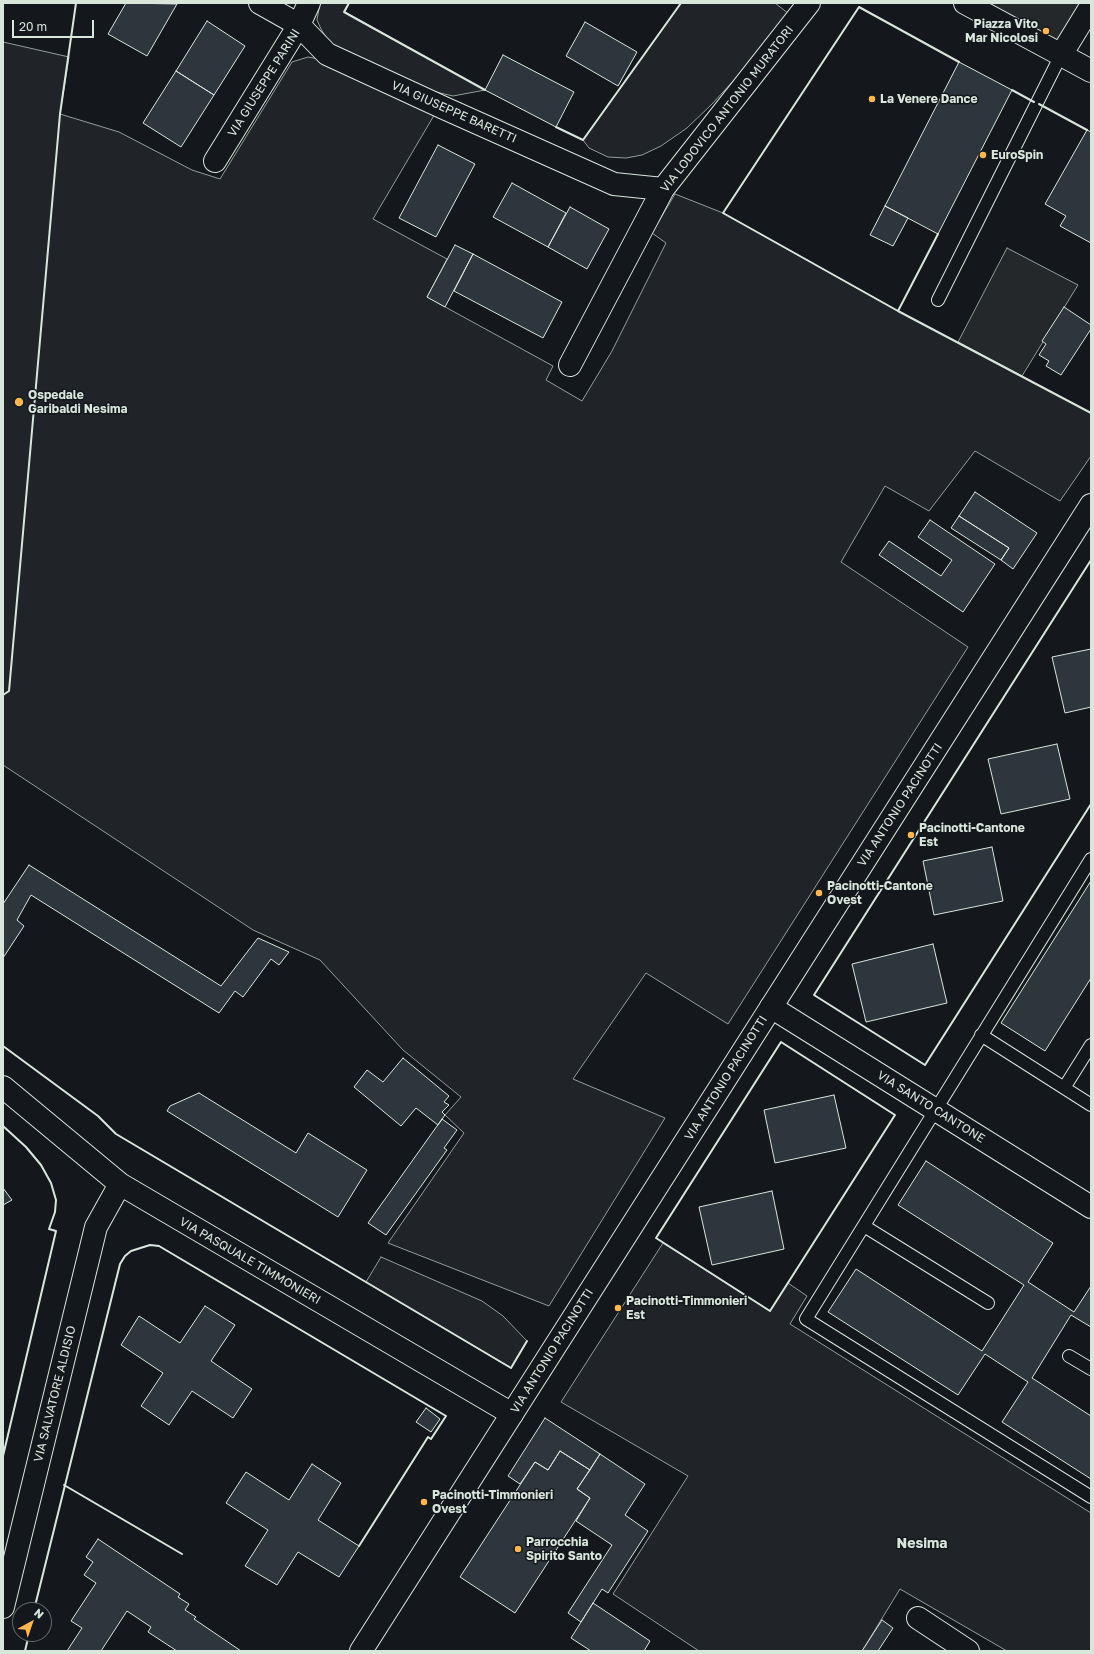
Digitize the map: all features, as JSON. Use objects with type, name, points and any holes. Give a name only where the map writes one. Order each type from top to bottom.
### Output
[{"type":"street","name":"VIA GIUSEPPE BARETTI","points":[[260,3],[299,25],[327,54],[614,184],[663,189]]},
{"type":"street","name":"VIA GIUSEPPE PARINI","points":[[215,161],[299,25],[309,3]]},
{"type":"street","name":"VIA LODOVICO ANTONIO MURATORI","points":[[570,365],[663,189],[809,3]]},
{"type":"street","points":[[965,3],[1091,72]]},
{"type":"street","points":[[1061,55],[1091,6]]},
{"type":"street","name":"VIA ANTONIO PACINOTTI","points":[[361,1651],[1091,505]]},
{"type":"street","name":"VIA SANTO CANTONE","points":[[771,1007],[1091,1207]]},
{"type":"street","name":"VIA PASQUALE TIMMONIERI","points":[[3,1087],[120,1184],[512,1414]]},
{"type":"street","name":"VIA SALVATORE ALDISIO","points":[[3,1607],[96,1227],[120,1184]]},
{"type":"street","points":[[918,1618],[968,1651]]},
{"type":"lane","points":[[938,300],[1061,55]]},
{"type":"lane","points":[[1091,859],[806,1319],[1091,1497]]},
{"type":"lane","points":[[981,1035],[1091,1105]]},
{"type":"lane","points":[[1064,1088],[1091,1045]]},
{"type":"lane","points":[[864,1226],[988,1303]]},
{"type":"lane","points":[[1069,1356],[1091,1370]]},
{"type":"shaded area","points":[[320,3],[349,3],[345,12],[485,90],[453,96],[436,92],[341,50],[329,42],[321,29],[317,20]]},
{"type":"shaded area","points":[[681,3],[775,3],[789,14],[745,68],[712,104],[687,128],[661,146],[642,155],[626,158],[608,157],[589,148],[583,140]]},
{"type":"shaded area","name":"Piazza Vito Mar Nicolosi","points":[[965,3],[1091,3],[1061,55]]},
{"type":"shaded area","points":[[3,42],[69,57],[60,114],[119,132],[192,170],[220,179],[292,62],[308,57],[324,60],[436,112],[373,219],[447,259],[427,297],[553,366],[546,380],[582,401],[612,351],[666,243],[652,233],[675,194],[723,213],[898,311],[1091,413],[1091,456],[1060,501],[975,451],[929,511],[885,486],[841,562],[968,647],[728,1024],[646,973],[573,1079],[665,1118],[549,1306],[388,1243],[464,1133],[445,1115],[461,1097],[403,1050],[320,960],[253,930],[3,765]]},
{"type":"shaded area","points":[[1007,248],[1078,285],[1022,376],[958,342]]},
{"type":"shaded area","points":[[663,1243],[770,1311],[788,1283],[807,1296],[790,1324],[1091,1513],[1091,1651],[1007,1651],[900,1589],[862,1651],[699,1651],[613,1594],[688,1476],[561,1402]]},
{"type":"shaded area","points":[[381,1257],[482,1301],[503,1316],[527,1341],[511,1368],[366,1282]]},
{"type":"building","points":[[126,3],[177,4],[147,56],[108,34]]},
{"type":"building","points":[[207,21],[245,46],[214,95],[176,71]]},
{"type":"building","points":[[585,22],[637,52],[618,86],[566,56]]},
{"type":"building","points":[[503,55],[574,92],[556,127],[485,90]]},
{"type":"building","points":[[959,62],[1012,90],[938,234],[885,206]]},
{"type":"building","points":[[176,71],[214,95],[181,147],[143,123]]},
{"type":"building","points":[[1087,130],[1091,132],[1091,243],[1060,226],[1066,216],[1045,204]]},
{"type":"building","points":[[438,145],[475,164],[436,237],[399,218]]},
{"type":"building","points":[[512,183],[566,213],[548,247],[493,217]]},
{"type":"building","points":[[885,206],[908,218],[893,246],[870,235]]},
{"type":"building","points":[[570,207],[609,229],[587,269],[548,247]]},
{"type":"building","points":[[455,245],[473,254],[445,307],[427,297]]},
{"type":"building","points":[[473,254],[562,302],[543,338],[454,291]]},
{"type":"building","points":[[1064,307],[1091,325],[1091,329],[1061,375],[1046,366],[1049,361],[1039,355],[1046,344],[1042,341]]},
{"type":"building","points":[[975,492],[1037,533],[1013,569],[1001,560],[1009,548],[959,516]]},
{"type":"building","points":[[959,516],[1009,548],[1001,560],[951,528]]},
{"type":"building","points":[[930,520],[995,564],[963,612],[879,555],[889,541],[941,576],[952,560],[918,537]]},
{"type":"building","points":[[1091,649],[1091,707],[1065,713],[1052,657]]},
{"type":"building","points":[[1057,744],[1070,799],[1001,814],[988,759]]},
{"type":"building","points":[[992,847],[1003,901],[934,915],[923,861]]},
{"type":"building","points":[[29,865],[221,986],[258,938],[289,952],[279,965],[271,959],[243,997],[235,991],[219,1013],[31,895],[17,920],[24,926],[3,958],[3,904]]},
{"type":"building","points":[[1091,881],[1091,978],[1045,1051],[1001,1023]]},
{"type":"building","points":[[933,944],[947,1003],[866,1022],[852,964]]},
{"type":"building","points":[[403,1058],[449,1096],[444,1102],[449,1105],[442,1112],[445,1115],[438,1125],[416,1108],[401,1126],[354,1087],[367,1070],[383,1082]]},
{"type":"building","points":[[199,1093],[296,1153],[308,1133],[367,1170],[338,1217],[167,1111],[170,1106]]},
{"type":"building","points":[[834,1095],[846,1148],[775,1163],[764,1110]]},
{"type":"building","points":[[442,1119],[457,1130],[444,1148],[447,1150],[386,1235],[368,1223]]},
{"type":"building","points":[[926,1161],[1053,1243],[1028,1282],[1074,1312],[1091,1286],[1091,1327],[1071,1315],[1032,1378],[1091,1416],[1091,1479],[1002,1422],[1028,1382],[985,1354],[958,1395],[828,1312],[856,1269],[982,1351],[1024,1285],[898,1205]]},
{"type":"building","points":[[3,1188],[12,1200],[3,1205]]},
{"type":"building","points":[[772,1191],[784,1249],[712,1265],[699,1207]]},
{"type":"building","points":[[205,1306],[235,1325],[211,1361],[252,1389],[233,1418],[192,1391],[169,1425],[141,1406],[163,1373],[121,1345],[139,1316],[180,1343]]},
{"type":"building","points":[[426,1408],[440,1419],[431,1432],[416,1422]]},
{"type":"building","points":[[545,1418],[600,1454],[590,1470],[560,1451],[548,1470],[535,1462],[520,1484],[508,1476]]},
{"type":"building","name":"Parrocchia Spirito Santo","points":[[560,1451],[590,1470],[577,1489],[590,1498],[515,1613],[460,1577],[535,1462],[548,1470]]},
{"type":"building","points":[[600,1454],[645,1484],[625,1515],[648,1531],[608,1593],[602,1589],[581,1622],[568,1613],[612,1545],[576,1521],[590,1498],[577,1489]]},
{"type":"building","points":[[312,1464],[341,1483],[318,1520],[359,1546],[339,1577],[298,1552],[277,1585],[245,1566],[268,1530],[226,1503],[246,1472],[289,1500]]},
{"type":"building","points":[[98,1539],[180,1594],[178,1597],[189,1604],[185,1610],[196,1617],[194,1619],[241,1651],[177,1651],[148,1632],[151,1627],[127,1611],[101,1651],[67,1651],[82,1628],[71,1621],[96,1583],[84,1575],[93,1562],[86,1557]]},
{"type":"building","points":[[593,1603],[650,1641],[644,1651],[591,1651],[571,1638]]},
{"type":"building","points":[[882,1620],[893,1628],[878,1651],[862,1651]]},
{"type":"wall","points":[[3,695],[9,691],[60,114],[76,3]]},
{"type":"wall","points":[[349,3],[344,12],[485,90]]},
{"type":"wall","points":[[556,127],[583,140],[681,3]]},
{"type":"wall","points":[[959,62],[859,7],[723,213],[898,311],[1091,413]]},
{"type":"wall","points":[[1012,90],[1034,102]]},
{"type":"wall","points":[[1039,104],[1087,130]]},
{"type":"wall","points":[[898,311],[938,234]]},
{"type":"wall","points":[[1091,560],[814,995],[925,1065],[1091,804]]},
{"type":"wall","points":[[781,1042],[895,1115],[770,1311],[656,1238],[781,1042]]},
{"type":"wall","points":[[3,1046],[98,1116],[116,1134],[511,1368],[527,1341]]},
{"type":"wall","points":[[3,1126],[26,1147],[41,1165],[51,1183],[56,1200],[55,1212],[49,1229],[56,1231],[3,1456]]},
{"type":"wall","points":[[36,1602],[120,1264],[125,1256],[131,1251],[150,1245],[159,1246],[446,1416],[431,1439],[428,1437],[359,1546]]},
{"type":"wall","points":[[64,1485],[182,1554]]},
{"type":"wall","points":[[25,1651],[27,1642]]},
{"type":"place","name":"Piazza Vito Mar Nicolosi","points":[[1046,31]]},
{"type":"place","name":"La Venere Dance","points":[[872,99]]},
{"type":"place","name":"EuroSpin","points":[[983,155]]},
{"type":"place","name":"Ospedale Garibaldi Nesima","points":[[19,402]]},
{"type":"place","name":"Pacinotti-Cantone Est","points":[[911,835]]},
{"type":"place","name":"Pacinotti-Cantone Ovest","points":[[819,893]]},
{"type":"place","name":"Pacinotti-Timmonieri Est","points":[[618,1308]]},
{"type":"place","name":"Pacinotti-Timmonieri Ovest","points":[[424,1502]]},
{"type":"place","name":"Parrocchia Spirito Santo","points":[[518,1549]]},
{"type":"district","name":"Nesima","points":[[922,1544]]}]
